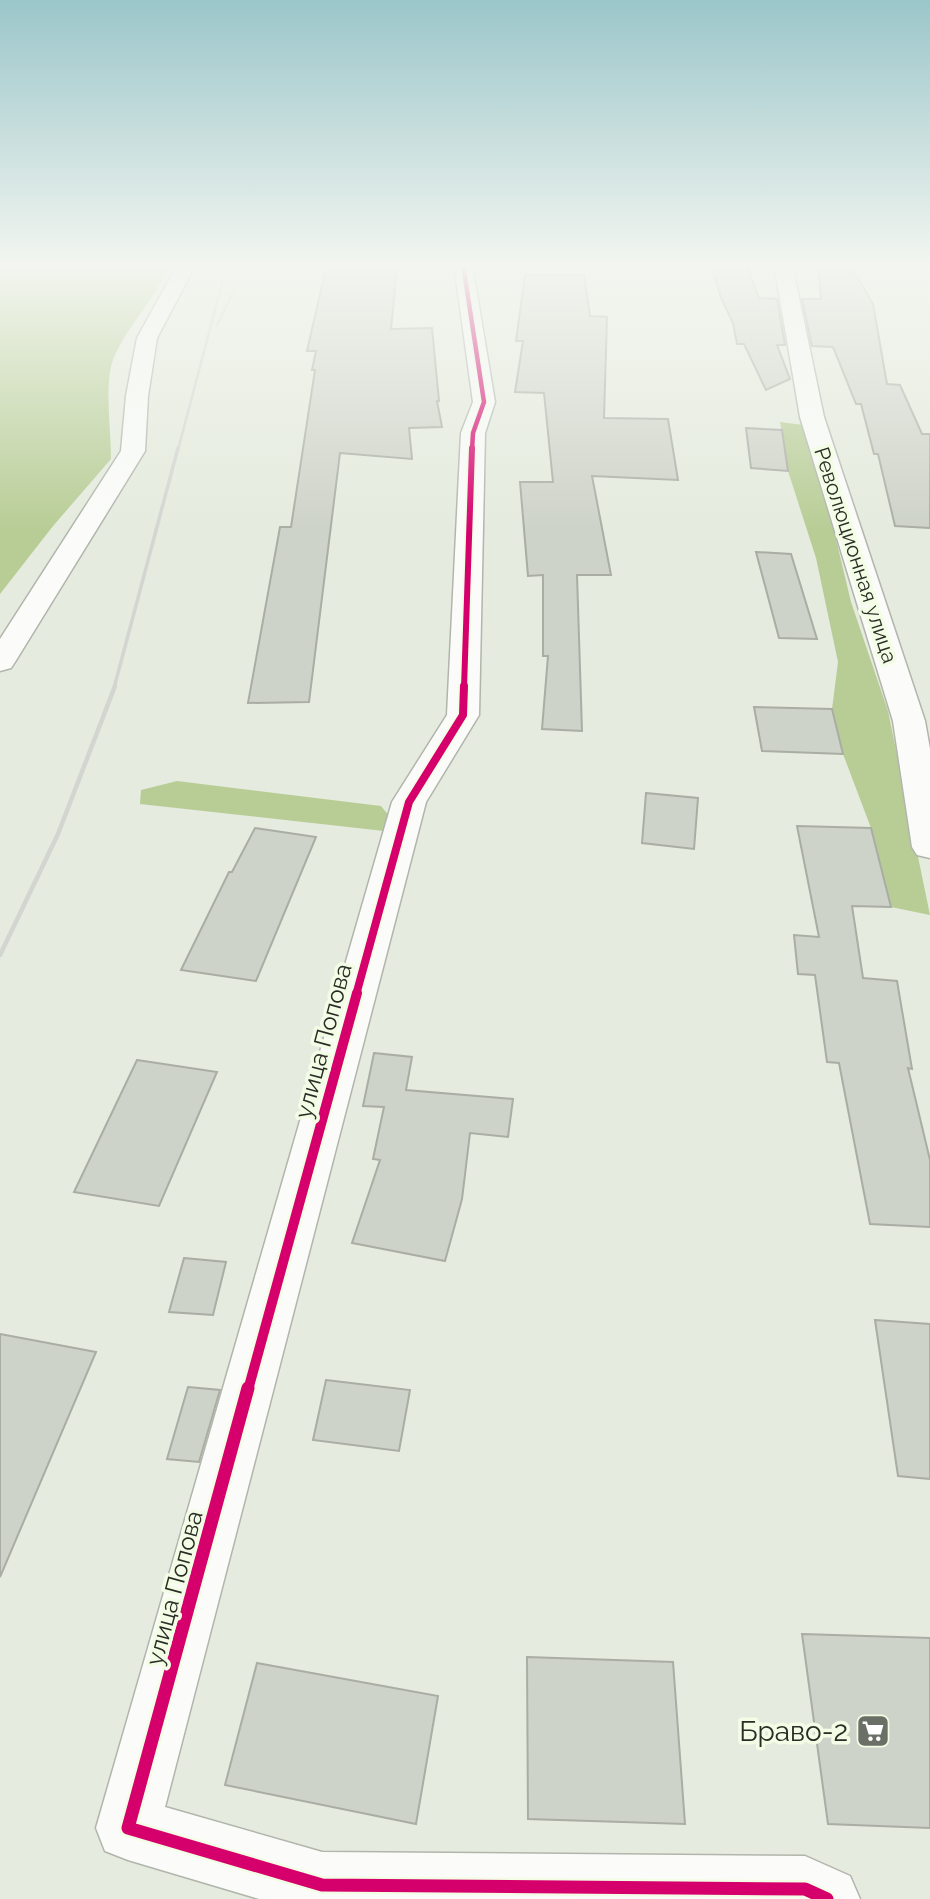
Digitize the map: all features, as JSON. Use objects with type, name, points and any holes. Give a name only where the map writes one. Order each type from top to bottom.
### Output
[{"type":"street","points":[[0,662],[133,451],[136,396],[144,353]]},
{"type":"street","name":"улица Попова","points":[[476,353],[484,402],[473,433],[463,715],[409,802],[128,1828],[322,1885],[805,1889],[827,1899]]},
{"type":"street","name":"Революционная улица","points":[[800,353],[813,417],[909,721],[930,847]]},
{"type":"green space","points":[[0,353],[116,353],[110,372],[108,393],[111,459],[53,526],[0,594]]},
{"type":"green space","points":[[780,422],[803,425],[829,510],[851,602],[888,711],[930,915],[891,907],[871,828],[843,754],[832,709],[838,662],[816,558],[788,471]]},
{"type":"green space","points":[[177,781],[381,806],[390,817],[384,831],[140,804],[141,790]]},
{"type":"building","points":[[316,353],[434,353],[437,401],[442,427],[409,428],[412,459],[340,453],[309,702],[248,703],[280,527],[291,527],[315,370],[312,370]]},
{"type":"building","points":[[521,353],[606,353],[604,418],[668,419],[678,480],[592,476],[611,575],[577,575],[582,731],[542,729],[548,656],[543,656],[543,575],[528,576],[520,482],[553,482],[544,393],[515,392]]},
{"type":"building","points":[[748,353],[780,353],[790,379],[766,390]]},
{"type":"building","points":[[835,353],[882,353],[887,384],[900,385],[922,434],[930,434],[930,528],[895,526],[878,454],[874,454],[861,404],[856,404]]},
{"type":"building","points":[[746,428],[782,430],[788,471],[751,468]]},
{"type":"building","points":[[756,552],[791,554],[817,639],[779,638]]},
{"type":"building","points":[[754,707],[832,709],[843,754],[762,751]]},
{"type":"building","points":[[646,793],[698,798],[694,849],[642,843]]},
{"type":"building","points":[[797,826],[871,828],[891,907],[852,906],[863,978],[897,981],[912,1069],[908,1068],[930,1160],[930,1227],[870,1224],[839,1063],[827,1062],[815,975],[798,974],[794,935],[819,937]]},
{"type":"building","points":[[255,828],[316,837],[256,981],[181,970],[229,872],[232,872]]},
{"type":"building","points":[[374,1053],[412,1057],[406,1090],[513,1099],[508,1137],[470,1133],[462,1199],[445,1261],[352,1243],[380,1160],[373,1159],[384,1107],[363,1106]]},
{"type":"building","points":[[137,1060],[217,1072],[159,1206],[74,1192]]},
{"type":"building","points":[[184,1258],[226,1262],[213,1315],[169,1312]]},
{"type":"building","points":[[875,1320],[930,1324],[930,1479],[898,1476]]},
{"type":"building","points":[[0,1334],[96,1352],[0,1577]]},
{"type":"building","points":[[326,1380],[410,1390],[399,1451],[313,1440]]},
{"type":"building","points":[[188,1387],[220,1390],[199,1462],[167,1459]]},
{"type":"building","name":"Браво-2","points":[[802,1634],[930,1638],[930,1828],[828,1824]]},
{"type":"building","points":[[527,1657],[673,1662],[685,1824],[528,1819]]},
{"type":"building","points":[[257,1663],[438,1696],[416,1824],[225,1785]]},
{"type":"railway","points":[[178,450],[204,353]]},
{"type":"railway","points":[[114,688],[178,448]]},
{"type":"railway","points":[[0,955],[58,834],[115,686]]},
{"type":"cycle path","points":[[476,353],[484,402],[473,433],[463,715],[409,802],[128,1828],[322,1885],[805,1889],[827,1899]]},
{"type":"place","name":"Браво-2","points":[[873,1731]]}]
